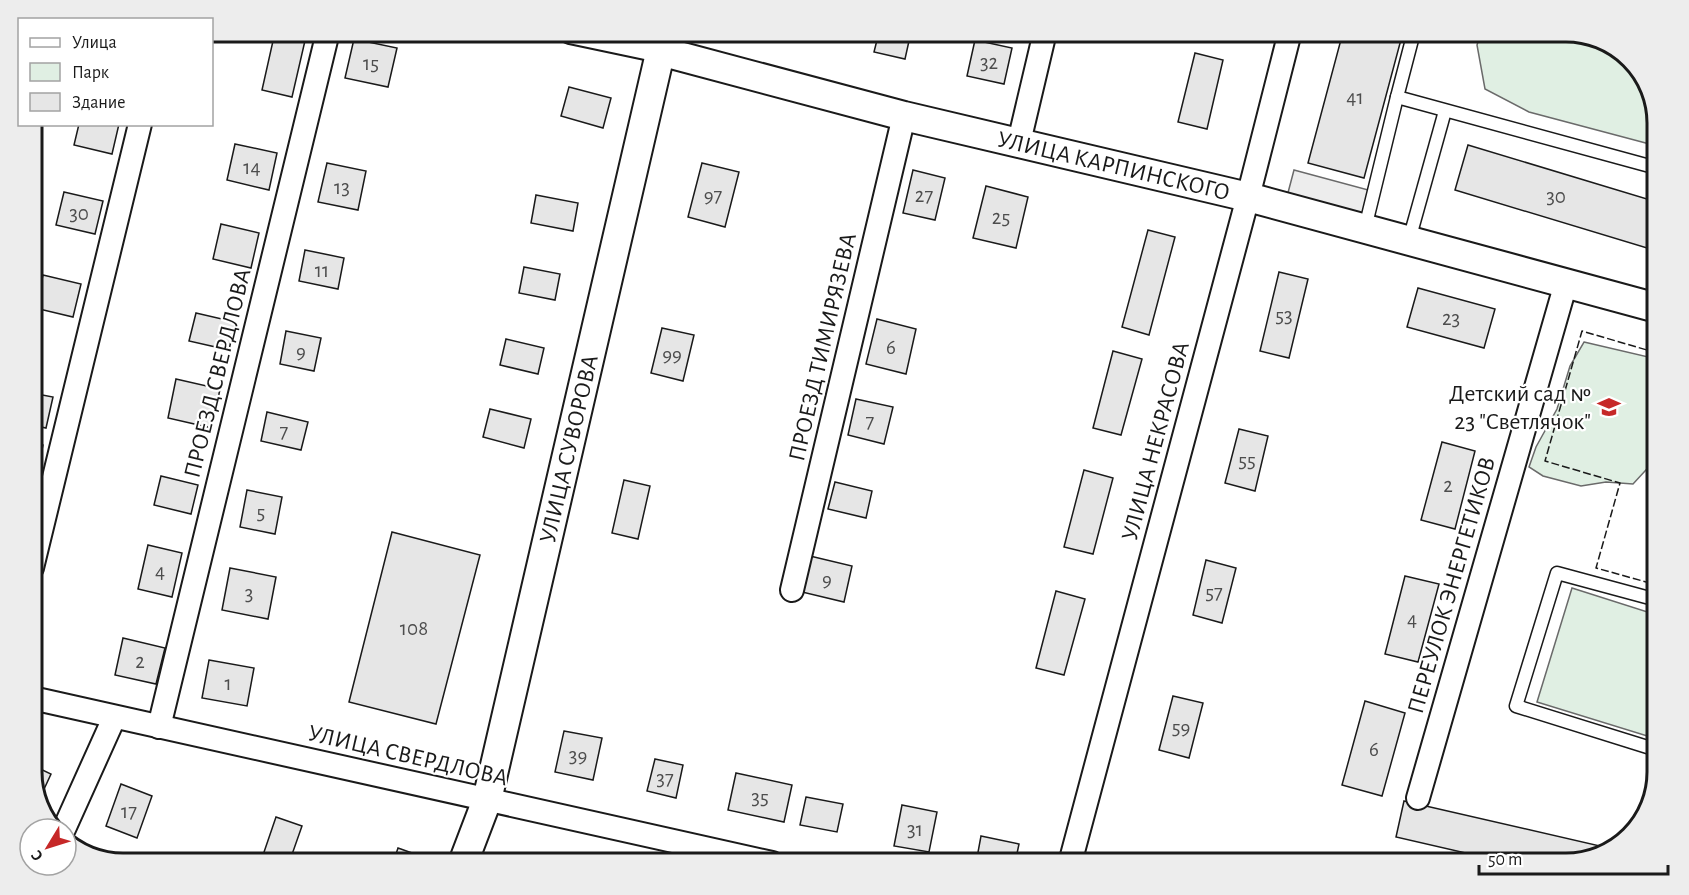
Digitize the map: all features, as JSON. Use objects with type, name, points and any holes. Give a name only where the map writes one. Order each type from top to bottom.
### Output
[{"type":"street","name":"ПРОЕЗД СВЕРДЛОВА","points":[[159,727],[326,42]]},
{"type":"street","name":"УЛИЦА СУВОРОВА","points":[[467,853],[487,800],[663,42]]},
{"type":"street","name":"УЛИЦА КАРПИНСКОГО","points":[[666,42],[904,116],[1248,197],[1647,305]]},
{"type":"street","points":[[1019,142],[1043,42]]},
{"type":"street","name":"УЛИЦА НЕКРАСОВА","points":[[1073,853],[1287,42]]},
{"type":"street","name":"ПРОЕЗД ТИМИРЯЗЕВА","points":[[792,590],[904,116]]},
{"type":"street","points":[[42,527],[140,126]]},
{"type":"street","name":"ПЕРЕУЛОК ЭНЕРГЕТИКОВ","points":[[1418,798],[1566,283]]},
{"type":"street","name":"УЛИЦА СВЕРДЛОВА","points":[[42,700],[723,853]]},
{"type":"street","points":[[69,817],[114,718]]},
{"type":"lane","points":[[1365,228],[1411,42]]},
{"type":"lane","points":[[1396,97],[1647,165]]},
{"type":"lane","points":[[1409,240],[1445,111]]},
{"type":"lane","points":[[1647,597],[1557,573],[1516,706],[1647,747]]},
{"type":"green space","points":[[1478,42],[1566,42],[1602,50],[1627,70],[1639,87],[1647,118],[1647,143],[1529,112],[1485,89]]},
{"type":"green space","name":"Детский сад № 23 \"Светлячок\"","points":[[1584,342],[1647,357],[1647,469],[1633,484],[1606,482],[1581,486],[1543,476],[1529,467],[1536,447],[1557,409],[1570,366]]},
{"type":"green space","points":[[1572,588],[1647,612],[1647,736],[1537,702]]},
{"type":"shaded area","points":[[1294,170],[1372,191],[1363,224],[1285,204]]},
{"type":"building","points":[[273,42],[305,42],[292,97],[262,90]]},
{"type":"building","points":[[353,42],[368,42],[397,48],[388,87],[345,78]]},
{"type":"building","points":[[876,42],[909,42],[905,59],[874,52]]},
{"type":"building","points":[[975,42],[1012,48],[1004,84],[967,76]]},
{"type":"building","points":[[1340,42],[1400,42],[1364,178],[1308,163]]},
{"type":"building","points":[[1195,53],[1223,60],[1207,129],[1178,122]]},
{"type":"building","points":[[569,87],[611,98],[603,128],[561,116]]},
{"type":"building","points":[[79,126],[119,126],[112,154],[74,145]]},
{"type":"building","points":[[235,144],[277,153],[269,190],[227,180]]},
{"type":"building","points":[[1468,145],[1647,199],[1647,248],[1455,190]]},
{"type":"building","points":[[327,163],[366,171],[358,210],[318,202]]},
{"type":"building","points":[[702,163],[739,172],[725,227],[688,217]]},
{"type":"building","points":[[913,170],[945,178],[935,220],[903,213]]},
{"type":"building","points":[[986,186],[1028,197],[1016,248],[973,238]]},
{"type":"building","points":[[64,192],[103,201],[95,234],[56,225]]},
{"type":"building","points":[[536,195],[578,203],[573,231],[531,223]]},
{"type":"building","points":[[221,224],[259,233],[251,268],[213,259]]},
{"type":"building","points":[[1148,230],[1175,237],[1149,335],[1122,327]]},
{"type":"building","points":[[305,250],[344,258],[338,289],[299,281]]},
{"type":"building","points":[[524,267],[560,274],[555,300],[519,293]]},
{"type":"building","points":[[1279,272],[1308,279],[1289,358],[1260,351]]},
{"type":"building","points":[[43,275],[81,284],[73,317],[42,310]]},
{"type":"building","points":[[1418,288],[1495,309],[1484,348],[1407,327]]},
{"type":"building","points":[[196,313],[235,322],[229,350],[189,341]]},
{"type":"building","points":[[877,319],[916,329],[906,374],[866,364]]},
{"type":"building","points":[[662,328],[694,335],[683,381],[651,373]]},
{"type":"building","points":[[286,331],[321,338],[314,371],[280,364]]},
{"type":"building","points":[[506,339],[544,348],[538,374],[500,365]]},
{"type":"building","points":[[1113,351],[1142,359],[1121,435],[1093,428]]},
{"type":"building","points":[[176,379],[220,389],[212,428],[168,418]]},
{"type":"building","points":[[42,395],[53,397],[46,428],[42,427]]},
{"type":"building","points":[[856,399],[893,407],[884,444],[848,435]]},
{"type":"building","points":[[490,409],[531,419],[524,448],[483,437]]},
{"type":"building","points":[[267,412],[308,422],[301,450],[261,441]]},
{"type":"building","points":[[1239,429],[1268,436],[1255,491],[1225,483]]},
{"type":"building","points":[[1442,442],[1475,451],[1455,529],[1421,520]]},
{"type":"building","points":[[1084,470],[1113,478],[1093,554],[1064,547]]},
{"type":"building","points":[[161,476],[198,485],[191,514],[154,505]]},
{"type":"building","points":[[624,480],[650,486],[638,539],[612,533]]},
{"type":"building","points":[[835,482],[872,491],[866,518],[828,509]]},
{"type":"building","points":[[247,490],[282,497],[275,534],[240,527]]},
{"type":"building","points":[[392,532],[480,555],[436,724],[349,702]]},
{"type":"building","points":[[148,545],[182,553],[172,597],[138,589]]},
{"type":"building","points":[[810,556],[852,566],[844,602],[802,592]]},
{"type":"building","points":[[1206,560],[1236,568],[1222,623],[1193,615]]},
{"type":"building","points":[[230,568],[276,577],[268,619],[222,610]]},
{"type":"building","points":[[1405,576],[1439,584],[1418,662],[1385,654]]},
{"type":"building","points":[[1056,591],[1085,599],[1064,675],[1036,668]]},
{"type":"building","points":[[123,638],[165,648],[156,684],[115,675]]},
{"type":"building","points":[[209,660],[254,668],[247,706],[202,698]]},
{"type":"building","points":[[1173,696],[1203,703],[1189,758],[1159,750]]},
{"type":"building","points":[[1365,701],[1405,713],[1382,796],[1342,785]]},
{"type":"building","points":[[564,731],[602,738],[593,780],[555,772]]},
{"type":"building","points":[[655,759],[683,765],[676,798],[647,791]]},
{"type":"building","points":[[42,770],[51,774],[44,789]]},
{"type":"building","points":[[736,773],[792,785],[784,822],[728,810]]},
{"type":"building","points":[[121,784],[152,796],[137,838],[106,826]]},
{"type":"building","points":[[806,797],[843,804],[837,832],[800,825]]},
{"type":"building","points":[[1404,801],[1599,846],[1566,853],[1466,853],[1396,837]]},
{"type":"building","points":[[902,805],[937,812],[929,852],[894,846]]},
{"type":"building","points":[[276,817],[302,826],[293,853],[264,853]]},
{"type":"building","points":[[981,836],[1019,844],[1017,853],[978,853]]},
{"type":"building","points":[[398,848],[412,853],[396,853]]},
{"type":"fence","points":[[1647,350],[1582,331],[1545,461],[1620,483],[1596,568],[1647,582]]},
{"type":"place","name":"Детский сад № 23 \"Светлячок\"","points":[[1609,407]]}]
